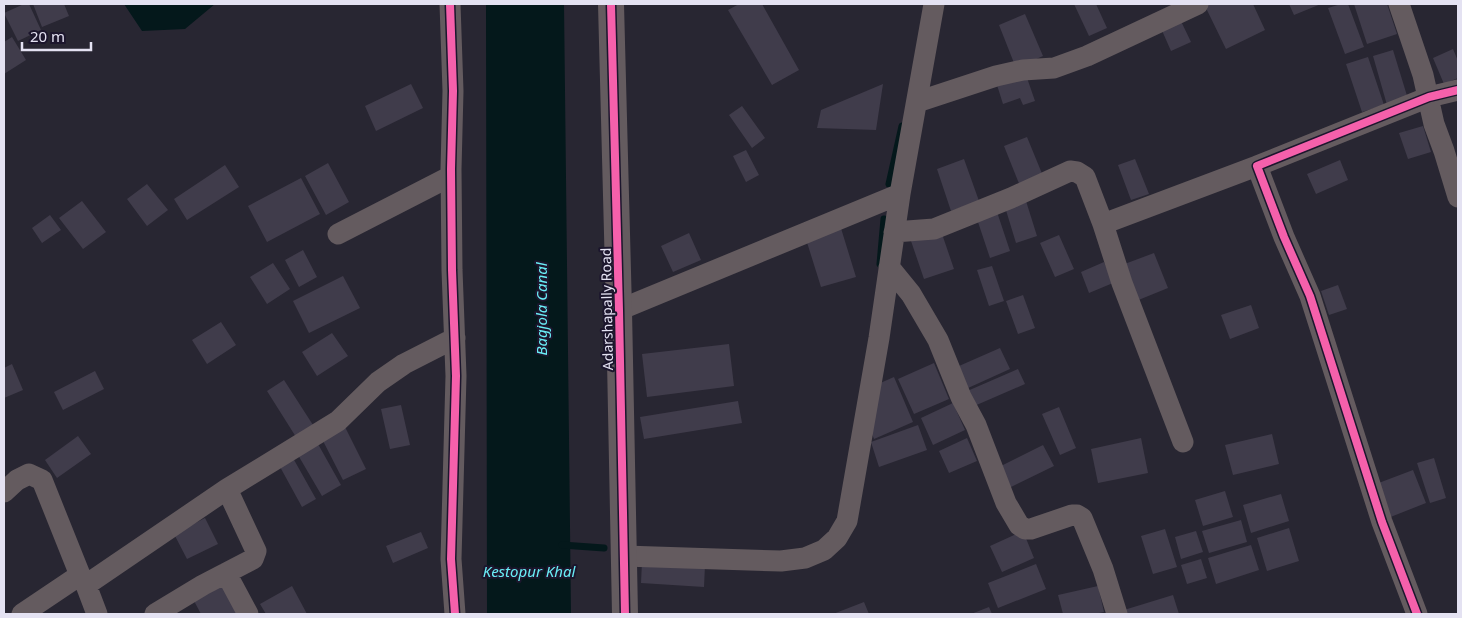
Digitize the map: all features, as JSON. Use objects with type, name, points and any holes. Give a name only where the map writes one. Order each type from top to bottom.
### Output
[{"type":"street","points":[[450,4],[453,91],[451,176],[452,270],[456,376],[451,559],[454,614]]},
{"type":"street","name":"Adarshapally Road","points":[[611,4],[626,614]]},
{"type":"street","points":[[624,556],[781,561],[805,558],[824,550],[838,538],[847,521],[878,347],[900,194],[934,4]]},
{"type":"street","points":[[917,102],[996,76],[1023,70],[1054,68],[1087,56],[1198,4]]},
{"type":"street","points":[[1399,4],[1423,76],[1434,124],[1458,197]]},
{"type":"street","points":[[1103,224],[1257,166],[1428,97],[1458,90]]},
{"type":"street","points":[[1257,166],[1284,238],[1310,296],[1382,522],[1417,614]]},
{"type":"street","points":[[894,232],[934,229],[1011,198],[1070,171],[1077,172],[1085,177],[1103,224],[1122,283],[1184,442]]},
{"type":"street","points":[[338,234],[451,176]]},
{"type":"street","points":[[620,310],[900,194]]},
{"type":"street","points":[[889,267],[911,294],[938,340],[961,397],[976,425],[1006,503],[1019,525],[1025,529],[1030,529],[1072,515],[1082,518],[1103,569],[1117,614]]},
{"type":"street","points":[[22,614],[83,580],[338,421],[378,382],[404,364],[455,338]]},
{"type":"street","points":[[4,492],[17,480],[29,474],[42,480],[96,614]]},
{"type":"street","points":[[155,614],[253,559],[256,550],[227,489]]},
{"type":"street","points":[[226,573],[248,614]]},
{"type":"water","points":[[124,4],[215,4],[185,29],[142,31]]},
{"type":"water","name":"Kestopur Khal","points":[[486,4],[564,4],[571,614],[487,614]]},
{"type":"building","points":[[24,4],[29,4],[41,30],[18,41],[4,13]]},
{"type":"building","points":[[33,4],[64,4],[69,16],[42,27]]},
{"type":"building","points":[[739,4],[762,4],[799,70],[772,85],[728,10]]},
{"type":"building","points":[[1074,4],[1096,4],[1107,28],[1089,36]]},
{"type":"building","points":[[1210,4],[1253,4],[1265,30],[1226,49],[1205,6]]},
{"type":"building","points":[[1289,4],[1321,4],[1294,15]]},
{"type":"building","points":[[1348,4],[1364,47],[1345,54],[1328,8]]},
{"type":"building","points":[[1354,4],[1387,4],[1397,34],[1367,44]]},
{"type":"building","points":[[1025,14],[1043,56],[1016,68],[999,25]]},
{"type":"building","points":[[1179,17],[1191,42],[1171,51],[1160,26]]},
{"type":"building","points":[[12,37],[26,60],[4,74],[4,42]]},
{"type":"building","points":[[1453,49],[1458,61],[1458,78],[1444,84],[1433,58]]},
{"type":"building","points":[[1393,50],[1408,99],[1387,105],[1373,56]]},
{"type":"building","points":[[1368,57],[1384,105],[1362,112],[1346,64]]},
{"type":"building","points":[[1026,75],[1035,101],[1023,105],[1020,98],[1003,104],[997,85]]},
{"type":"building","points":[[411,84],[423,108],[376,131],[365,106]]},
{"type":"building","points":[[883,84],[876,130],[817,128],[821,110]]},
{"type":"building","points":[[742,106],[765,138],[752,148],[729,115]]},
{"type":"building","points":[[1423,126],[1431,152],[1408,159],[1399,133]]},
{"type":"building","points":[[1027,137],[1043,176],[1020,186],[1004,146]]},
{"type":"building","points":[[746,150],[759,175],[746,182],[733,156]]},
{"type":"building","points":[[964,159],[979,201],[951,211],[937,169]]},
{"type":"building","points":[[1135,159],[1149,194],[1131,200],[1118,165]]},
{"type":"building","points":[[1340,160],[1348,180],[1316,194],[1307,174]]},
{"type":"building","points":[[328,163],[349,202],[326,215],[305,176]]},
{"type":"building","points":[[225,165],[239,187],[187,220],[174,199]]},
{"type":"building","points":[[301,178],[320,214],[267,242],[248,206]]},
{"type":"building","points":[[147,184],[168,210],[147,226],[127,199]]},
{"type":"building","points":[[82,201],[106,232],[83,249],[59,218]]},
{"type":"building","points":[[1026,201],[1037,236],[1016,243],[1005,207]]},
{"type":"building","points":[[997,212],[1010,251],[990,258],[977,219]]},
{"type":"building","points":[[50,215],[61,230],[42,243],[32,228]]},
{"type":"building","points":[[840,225],[856,277],[821,287],[805,236]]},
{"type":"building","points":[[941,231],[954,269],[924,279],[911,241]]},
{"type":"building","points":[[689,233],[701,260],[673,272],[661,246]]},
{"type":"building","points":[[1059,235],[1074,269],[1055,277],[1040,243]]},
{"type":"building","points":[[303,250],[317,277],[299,287],[285,260]]},
{"type":"building","points":[[1154,253],[1168,288],[1136,301],[1122,265]]},
{"type":"building","points":[[1104,262],[1113,283],[1089,293],[1081,272]]},
{"type":"building","points":[[273,263],[290,289],[267,304],[250,277]]},
{"type":"building","points":[[992,266],[1004,301],[989,306],[977,270]]},
{"type":"building","points":[[343,276],[360,308],[309,333],[293,301]]},
{"type":"building","points":[[1338,285],[1347,309],[1329,315],[1321,291]]},
{"type":"building","points":[[1023,295],[1035,328],[1018,334],[1006,301]]},
{"type":"building","points":[[1251,305],[1259,328],[1230,339],[1221,315]]},
{"type":"building","points":[[221,322],[236,345],[207,364],[192,340]]},
{"type":"building","points":[[332,333],[348,356],[317,376],[302,352]]},
{"type":"building","points":[[729,344],[734,386],[647,397],[642,354]]},
{"type":"building","points":[[1000,348],[1010,369],[968,388],[959,366]]},
{"type":"building","points":[[934,363],[949,399],[914,414],[898,379]]},
{"type":"building","points":[[12,364],[23,390],[4,398],[4,368]]},
{"type":"building","points":[[1018,369],[1025,384],[972,407],[965,392]]},
{"type":"building","points":[[95,371],[104,389],[63,410],[54,392]]},
{"type":"building","points":[[894,377],[913,422],[874,439],[867,421],[878,384]]},
{"type":"building","points":[[284,380],[313,425],[296,437],[267,391]]},
{"type":"building","points":[[738,401],[742,423],[644,439],[640,417]]},
{"type":"building","points":[[953,403],[965,430],[933,445],[921,418]]},
{"type":"building","points":[[401,405],[410,445],[390,449],[381,409]]},
{"type":"building","points":[[1059,407],[1076,448],[1060,455],[1042,414]]},
{"type":"building","points":[[344,425],[366,469],[343,480],[321,437]]},
{"type":"building","points":[[918,425],[927,450],[879,467],[871,442]]},
{"type":"building","points":[[1272,434],[1279,464],[1233,475],[1225,445]]},
{"type":"building","points":[[78,436],[91,454],[57,478],[45,460]]},
{"type":"building","points":[[967,438],[977,461],[949,473],[939,451]]},
{"type":"building","points":[[1141,438],[1148,473],[1098,483],[1091,449]]},
{"type":"building","points":[[318,444],[341,485],[322,496],[298,455]]},
{"type":"building","points":[[1043,445],[1054,466],[1009,488],[999,467]]},
{"type":"building","points":[[293,458],[316,499],[302,507],[279,465]]},
{"type":"building","points":[[1434,458],[1446,498],[1430,503],[1417,463]]},
{"type":"building","points":[[1413,470],[1426,503],[1388,518],[1376,484]]},
{"type":"building","points":[[1225,491],[1233,517],[1203,526],[1195,500]]},
{"type":"building","points":[[1281,494],[1289,521],[1251,533],[1243,505]]},
{"type":"building","points":[[205,518],[218,544],[187,559],[174,534]]},
{"type":"building","points":[[1241,520],[1247,542],[1209,553],[1202,531]]},
{"type":"building","points":[[1289,528],[1299,561],[1267,571],[1257,538]]},
{"type":"building","points":[[1165,529],[1177,567],[1153,574],[1141,536]]},
{"type":"building","points":[[1023,531],[1034,558],[1002,572],[990,546]]},
{"type":"building","points":[[1196,531],[1203,552],[1181,559],[1175,537]]},
{"type":"building","points":[[421,532],[428,548],[393,563],[386,546]]},
{"type":"building","points":[[1251,545],[1259,570],[1216,584],[1208,558]]},
{"type":"building","points":[[1201,559],[1207,578],[1187,584],[1181,565]]},
{"type":"building","points":[[642,562],[705,565],[704,587],[641,583]]},
{"type":"building","points":[[1036,564],[1046,589],[998,608],[988,583]]},
{"type":"building","points":[[223,583],[240,614],[201,614],[193,599]]},
{"type":"building","points":[[292,586],[307,614],[266,614],[260,604]]},
{"type":"building","points":[[1098,586],[1104,612],[1094,614],[1063,614],[1058,595]]},
{"type":"building","points":[[1173,595],[1179,614],[1125,614],[1124,610]]},
{"type":"building","points":[[864,602],[869,614],[833,614]]},
{"type":"building","points":[[989,607],[992,614],[971,614]]},
{"type":"waterway","points":[[889,184],[902,126]]},
{"type":"waterway","points":[[880,264],[884,219]]},
{"type":"waterway","points":[[562,545],[604,548]]},
{"type":"cycle path","points":[[450,4],[453,91],[451,169],[452,270],[456,376],[451,559],[455,614]]},
{"type":"cycle path","points":[[611,4],[625,614]]},
{"type":"cycle path","points":[[1417,614],[1382,522],[1310,296],[1284,237],[1257,166],[1429,97],[1458,90]]},
{"type":"water label","name":"Bagjola Canal","points":[[542,309]]}]
